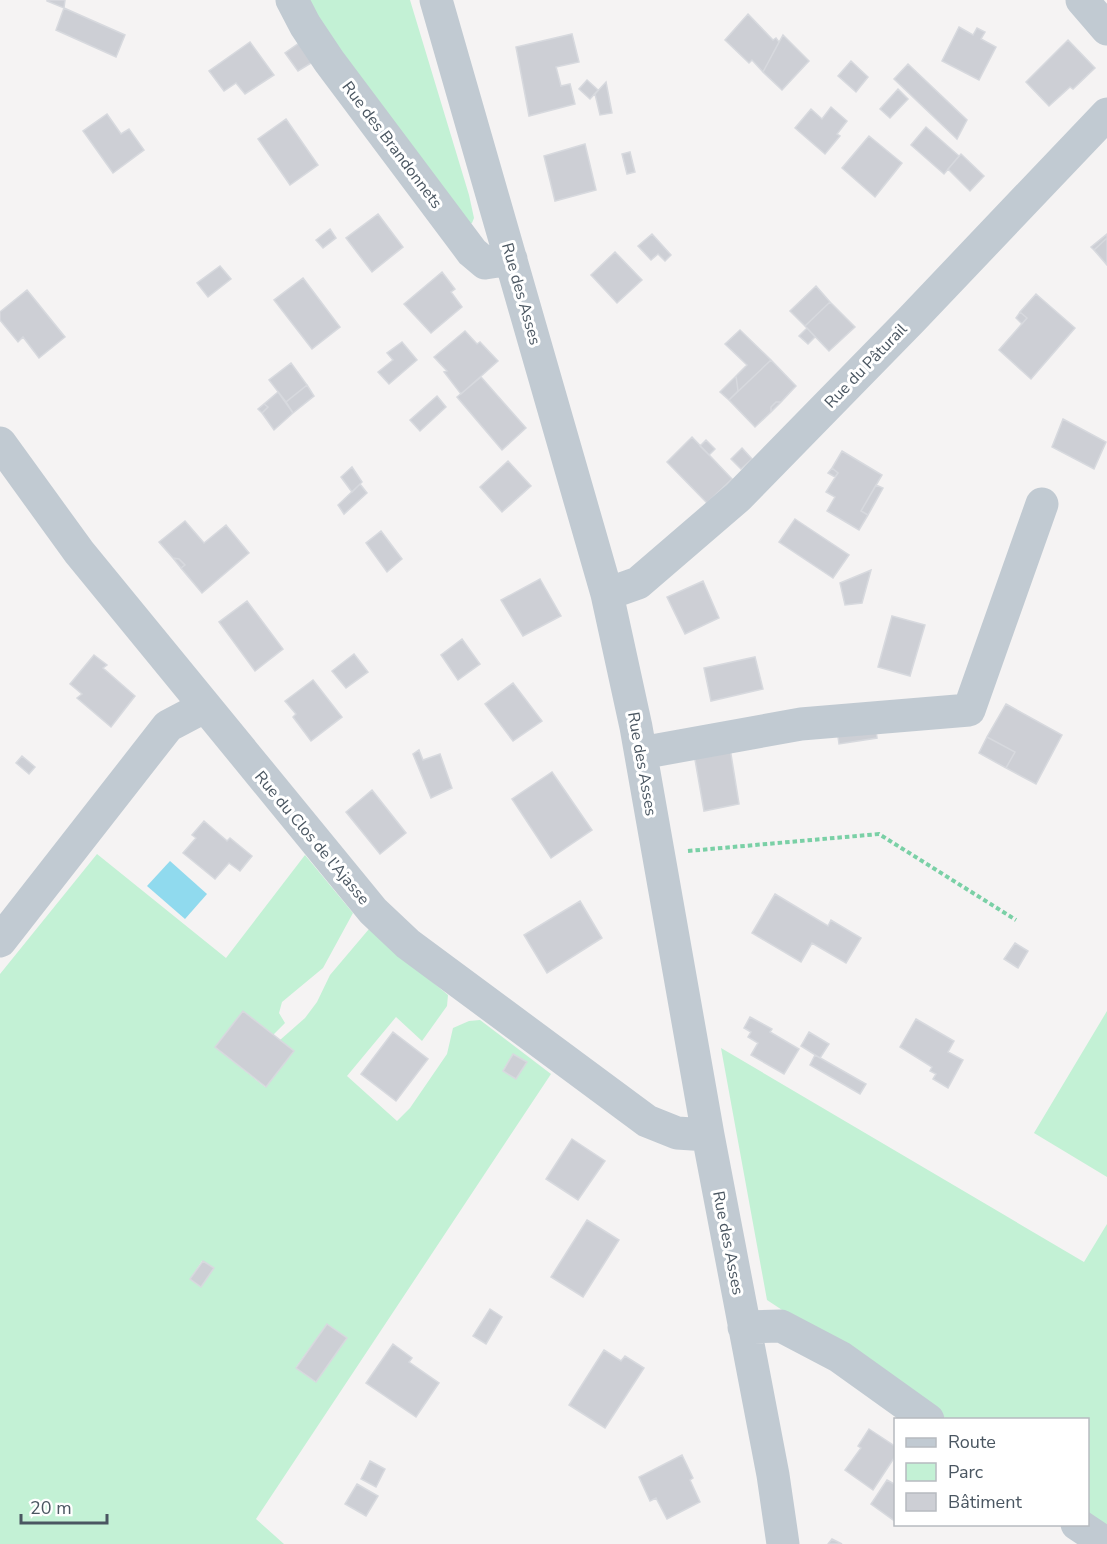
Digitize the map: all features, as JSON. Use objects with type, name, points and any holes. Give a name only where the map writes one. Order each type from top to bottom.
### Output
[{"type":"street","name":"Rue des Brandonnets","points":[[292,0],[305,26],[329,61],[472,252],[485,263],[511,259]]},
{"type":"street","name":"Rue des Asses","points":[[436,0],[607,594],[641,753],[708,1135],[773,1475],[783,1544]]},
{"type":"street","points":[[1082,0],[1107,29]]},
{"type":"street","name":"Rue du Pâturail","points":[[607,594],[638,583],[738,497],[912,319],[1107,114]]},
{"type":"street","name":"Rue du Clos de l'Ajasse","points":[[0,443],[79,552],[372,911],[408,944],[647,1121],[677,1133],[708,1135]]},
{"type":"street","points":[[641,753],[801,724],[969,710],[1042,504]]},
{"type":"street","points":[[0,941],[168,726],[204,707]]},
{"type":"street","points":[[744,1327],[781,1326],[840,1357],[927,1418]]},
{"type":"street","points":[[1080,1526],[1107,1544]]},
{"type":"path","points":[[658,854],[879,834],[1016,920]]},
{"type":"green space","points":[[302,0],[410,0],[469,195],[474,218],[472,223],[465,227]]},
{"type":"green space","points":[[97,854],[226,958],[305,855],[353,913],[323,968],[282,1002],[279,1013],[285,1023],[273,1035],[243,1012],[215,1047],[265,1087],[294,1051],[280,1040],[305,1018],[317,1002],[330,975],[369,929],[448,995],[447,1006],[422,1041],[396,1017],[347,1076],[397,1121],[410,1108],[447,1054],[453,1028],[469,1021],[480,1020],[551,1074],[256,1519],[284,1544],[0,1544],[0,974]],"holes":[[[513,1054],[527,1062],[516,1079],[503,1070]],[[202,1261],[214,1268],[200,1286],[190,1279]],[[327,1324],[347,1338],[315,1382],[296,1367]]]},
{"type":"green space","points":[[1107,1011],[1107,1177],[1034,1133]]},
{"type":"green space","points":[[721,1048],[1084,1262],[1107,1224],[1107,1526],[1089,1514],[1089,1418],[945,1418],[767,1300]]},
{"type":"water","points":[[170,861],[207,894],[185,919],[147,886]]},
{"type":"building","points":[[65,0],[64,8],[47,1]]},
{"type":"building","points":[[64,8],[125,35],[116,57],[56,30]]},
{"type":"building","points":[[748,14],[773,40],[776,38],[779,42],[763,72],[752,60],[749,63],[725,40]]},
{"type":"building","points":[[959,27],[973,35],[977,28],[985,32],[981,39],[996,47],[979,80],[942,61]]},
{"type":"building","points":[[572,34],[579,62],[556,67],[561,86],[570,84],[575,104],[529,116],[516,47]]},
{"type":"building","points":[[783,35],[809,61],[782,90],[763,72]]},
{"type":"building","points":[[1068,40],[1095,68],[1073,89],[1070,87],[1049,106],[1026,82]]},
{"type":"building","points":[[302,41],[316,60],[298,71],[285,53]]},
{"type":"building","points":[[250,42],[274,75],[245,94],[236,83],[224,91],[209,71]]},
{"type":"building","points":[[851,61],[868,77],[856,92],[838,76]]},
{"type":"building","points":[[908,64],[967,120],[957,139],[894,79]]},
{"type":"building","points":[[587,80],[598,90],[590,99],[579,89]]},
{"type":"building","points":[[606,82],[612,113],[600,115],[595,94]]},
{"type":"building","points":[[898,89],[908,99],[890,118],[880,109]]},
{"type":"building","points":[[831,107],[847,121],[837,134],[840,136],[825,154],[795,128],[811,109],[822,119]]},
{"type":"building","points":[[107,114],[121,134],[129,129],[144,150],[113,173],[83,131]]},
{"type":"building","points":[[286,119],[318,165],[290,185],[258,139]]},
{"type":"building","points":[[926,127],[959,156],[944,174],[911,145]]},
{"type":"building","points":[[869,136],[902,163],[875,197],[842,168]]},
{"type":"building","points":[[585,144],[596,190],[555,201],[544,156]]},
{"type":"building","points":[[630,152],[635,172],[627,174],[622,154]]},
{"type":"building","points":[[961,154],[984,176],[970,191],[948,169]]},
{"type":"building","points":[[378,214],[403,247],[372,272],[346,238]]},
{"type":"building","points":[[330,229],[336,238],[323,248],[316,240]]},
{"type":"building","points":[[652,234],[671,255],[665,261],[658,254],[651,260],[638,246]]},
{"type":"building","points":[[1107,234],[1107,238],[1094,250],[1091,247]]},
{"type":"building","points":[[1107,238],[1107,265],[1094,250]]},
{"type":"building","points":[[615,252],[642,280],[617,303],[591,275]]},
{"type":"building","points":[[220,266],[231,279],[208,297],[197,283]]},
{"type":"building","points":[[442,272],[455,289],[451,292],[462,307],[431,333],[404,304]]},
{"type":"building","points":[[303,278],[340,327],[312,349],[274,300]]},
{"type":"building","points":[[816,286],[830,302],[805,326],[790,311]]},
{"type":"building","points":[[27,290],[65,337],[39,358],[23,337],[18,342],[0,320],[0,312]]},
{"type":"building","points":[[1036,294],[1075,328],[1031,379],[999,350],[1027,318],[1020,312]]},
{"type":"building","points":[[830,302],[855,327],[829,351],[805,326]]},
{"type":"building","points":[[1020,312],[1027,318],[1022,324],[1016,318]]},
{"type":"building","points":[[807,328],[815,337],[808,344],[799,336]]},
{"type":"building","points":[[740,330],[771,360],[729,400],[738,391],[736,376],[747,365],[725,344]]},
{"type":"building","points":[[465,331],[477,344],[480,342],[498,361],[461,394],[444,372],[447,371],[434,357]]},
{"type":"building","points":[[402,342],[417,360],[389,384],[378,372],[393,360],[387,353]]},
{"type":"building","points":[[771,360],[796,386],[781,402],[776,402],[771,407],[771,412],[755,427],[729,400]]},
{"type":"building","points":[[291,363],[307,385],[286,402],[269,380]]},
{"type":"building","points":[[736,376],[738,391],[729,400],[720,392]]},
{"type":"building","points":[[481,377],[526,428],[502,450],[457,397]]},
{"type":"building","points":[[307,385],[314,396],[293,413],[286,402]]},
{"type":"building","points":[[278,392],[293,413],[274,430],[262,413],[268,407],[264,404]]},
{"type":"building","points":[[437,396],[446,407],[420,431],[410,420]]},
{"type":"building","points":[[776,402],[781,402],[771,412],[771,407]]},
{"type":"building","points":[[264,404],[268,407],[262,413],[258,409]]},
{"type":"building","points":[[1063,419],[1106,442],[1094,469],[1052,447]]},
{"type":"building","points":[[692,437],[732,479],[707,503],[667,462]]},
{"type":"building","points":[[706,440],[715,449],[709,455],[700,446]]},
{"type":"building","points":[[742,448],[752,459],[741,469],[731,459]]},
{"type":"building","points":[[842,451],[882,475],[861,511],[868,515],[859,530],[827,511],[835,497],[826,492],[838,473],[832,468]]},
{"type":"building","points":[[508,461],[531,486],[502,512],[480,487]]},
{"type":"building","points":[[352,467],[362,482],[352,492],[341,477]]},
{"type":"building","points":[[832,468],[838,473],[835,477],[828,473]]},
{"type":"building","points":[[360,484],[367,493],[344,514],[338,505]]},
{"type":"building","points":[[876,485],[883,488],[868,515],[861,511]]},
{"type":"building","points":[[795,519],[849,555],[833,578],[779,542]]},
{"type":"building","points":[[185,521],[204,543],[226,525],[249,553],[202,593],[181,568],[185,565],[179,559],[173,558],[159,542]]},
{"type":"building","points":[[381,531],[402,559],[387,572],[366,543]]},
{"type":"building","points":[[173,558],[179,559],[185,565],[181,568]]},
{"type":"building","points":[[871,570],[862,603],[845,605],[840,583]]},
{"type":"building","points":[[540,579],[561,616],[523,636],[501,600]]},
{"type":"building","points":[[703,581],[719,618],[685,634],[667,597]]},
{"type":"building","points":[[247,601],[283,649],[255,671],[219,622]]},
{"type":"building","points":[[892,616],[925,625],[910,676],[878,667]]},
{"type":"building","points":[[462,639],[480,664],[458,680],[441,655]]},
{"type":"building","points":[[354,654],[368,672],[346,688],[332,671]]},
{"type":"building","points":[[94,655],[107,665],[103,668],[135,696],[111,727],[77,698],[82,694],[70,684]]},
{"type":"building","points":[[755,657],[763,689],[711,701],[704,668]]},
{"type":"building","points":[[313,680],[342,717],[311,741],[293,717],[296,714],[285,701]]},
{"type":"building","points":[[513,683],[542,721],[513,741],[485,704]]},
{"type":"building","points":[[1006,704],[1062,735],[1036,784],[1006,768],[1015,752],[987,737]]},
{"type":"building","points":[[875,722],[877,738],[839,744],[837,729]]},
{"type":"building","points":[[987,737],[1015,752],[1006,768],[979,753]]},
{"type":"building","points":[[730,748],[739,804],[704,811],[694,754]]},
{"type":"building","points":[[419,750],[423,760],[440,754],[452,788],[431,798],[413,754]]},
{"type":"building","points":[[22,756],[35,767],[29,774],[16,763]]},
{"type":"building","points":[[552,772],[592,830],[551,858],[512,799]]},
{"type":"building","points":[[372,790],[406,833],[380,854],[346,812]]},
{"type":"building","points":[[204,821],[227,841],[230,838],[252,856],[240,871],[229,863],[215,879],[183,853],[196,838],[192,835]]},
{"type":"building","points":[[775,894],[828,926],[831,920],[861,938],[846,963],[812,943],[801,962],[752,933]]},
{"type":"building","points":[[580,901],[602,938],[547,973],[524,935]]},
{"type":"building","points":[[1015,943],[1028,951],[1018,968],[1004,959]]},
{"type":"building","points":[[243,1011],[294,1051],[266,1087],[215,1047]]},
{"type":"building","points":[[750,1017],[772,1029],[770,1032],[799,1049],[784,1074],[751,1055],[758,1043],[748,1037],[751,1032],[744,1028]]},
{"type":"building","points":[[916,1019],[954,1041],[948,1052],[963,1060],[948,1088],[933,1079],[936,1074],[930,1071],[932,1067],[900,1047]]},
{"type":"building","points":[[393,1032],[428,1059],[396,1101],[361,1074]]},
{"type":"building","points":[[809,1032],[829,1044],[820,1058],[801,1046]]},
{"type":"building","points":[[513,1054],[527,1062],[516,1079],[503,1071]]},
{"type":"building","points":[[815,1055],[866,1084],[860,1094],[810,1065]]},
{"type":"building","points":[[572,1139],[605,1161],[578,1200],[546,1179]]},
{"type":"building","points":[[587,1220],[619,1240],[583,1297],[551,1277]]},
{"type":"building","points":[[203,1261],[214,1268],[201,1287],[190,1279]]},
{"type":"building","points":[[490,1309],[502,1317],[486,1344],[473,1336]]},
{"type":"building","points":[[327,1324],[347,1338],[316,1382],[296,1368]]},
{"type":"building","points":[[393,1344],[412,1358],[409,1362],[439,1383],[416,1417],[366,1383]]},
{"type":"building","points":[[604,1350],[621,1361],[625,1356],[644,1368],[605,1428],[569,1405]]},
{"type":"building","points":[[869,1429],[894,1446],[894,1458],[873,1490],[845,1470],[861,1448],[858,1446]]},
{"type":"building","points":[[682,1455],[693,1478],[690,1480],[700,1502],[667,1519],[656,1498],[650,1501],[639,1477]]},
{"type":"building","points":[[370,1461],[385,1469],[376,1487],[361,1479]]},
{"type":"building","points":[[887,1480],[894,1484],[894,1521],[871,1504]]},
{"type":"building","points":[[357,1484],[378,1496],[366,1516],[345,1504]]},
{"type":"building","points":[[832,1539],[842,1544],[828,1544]]}]
